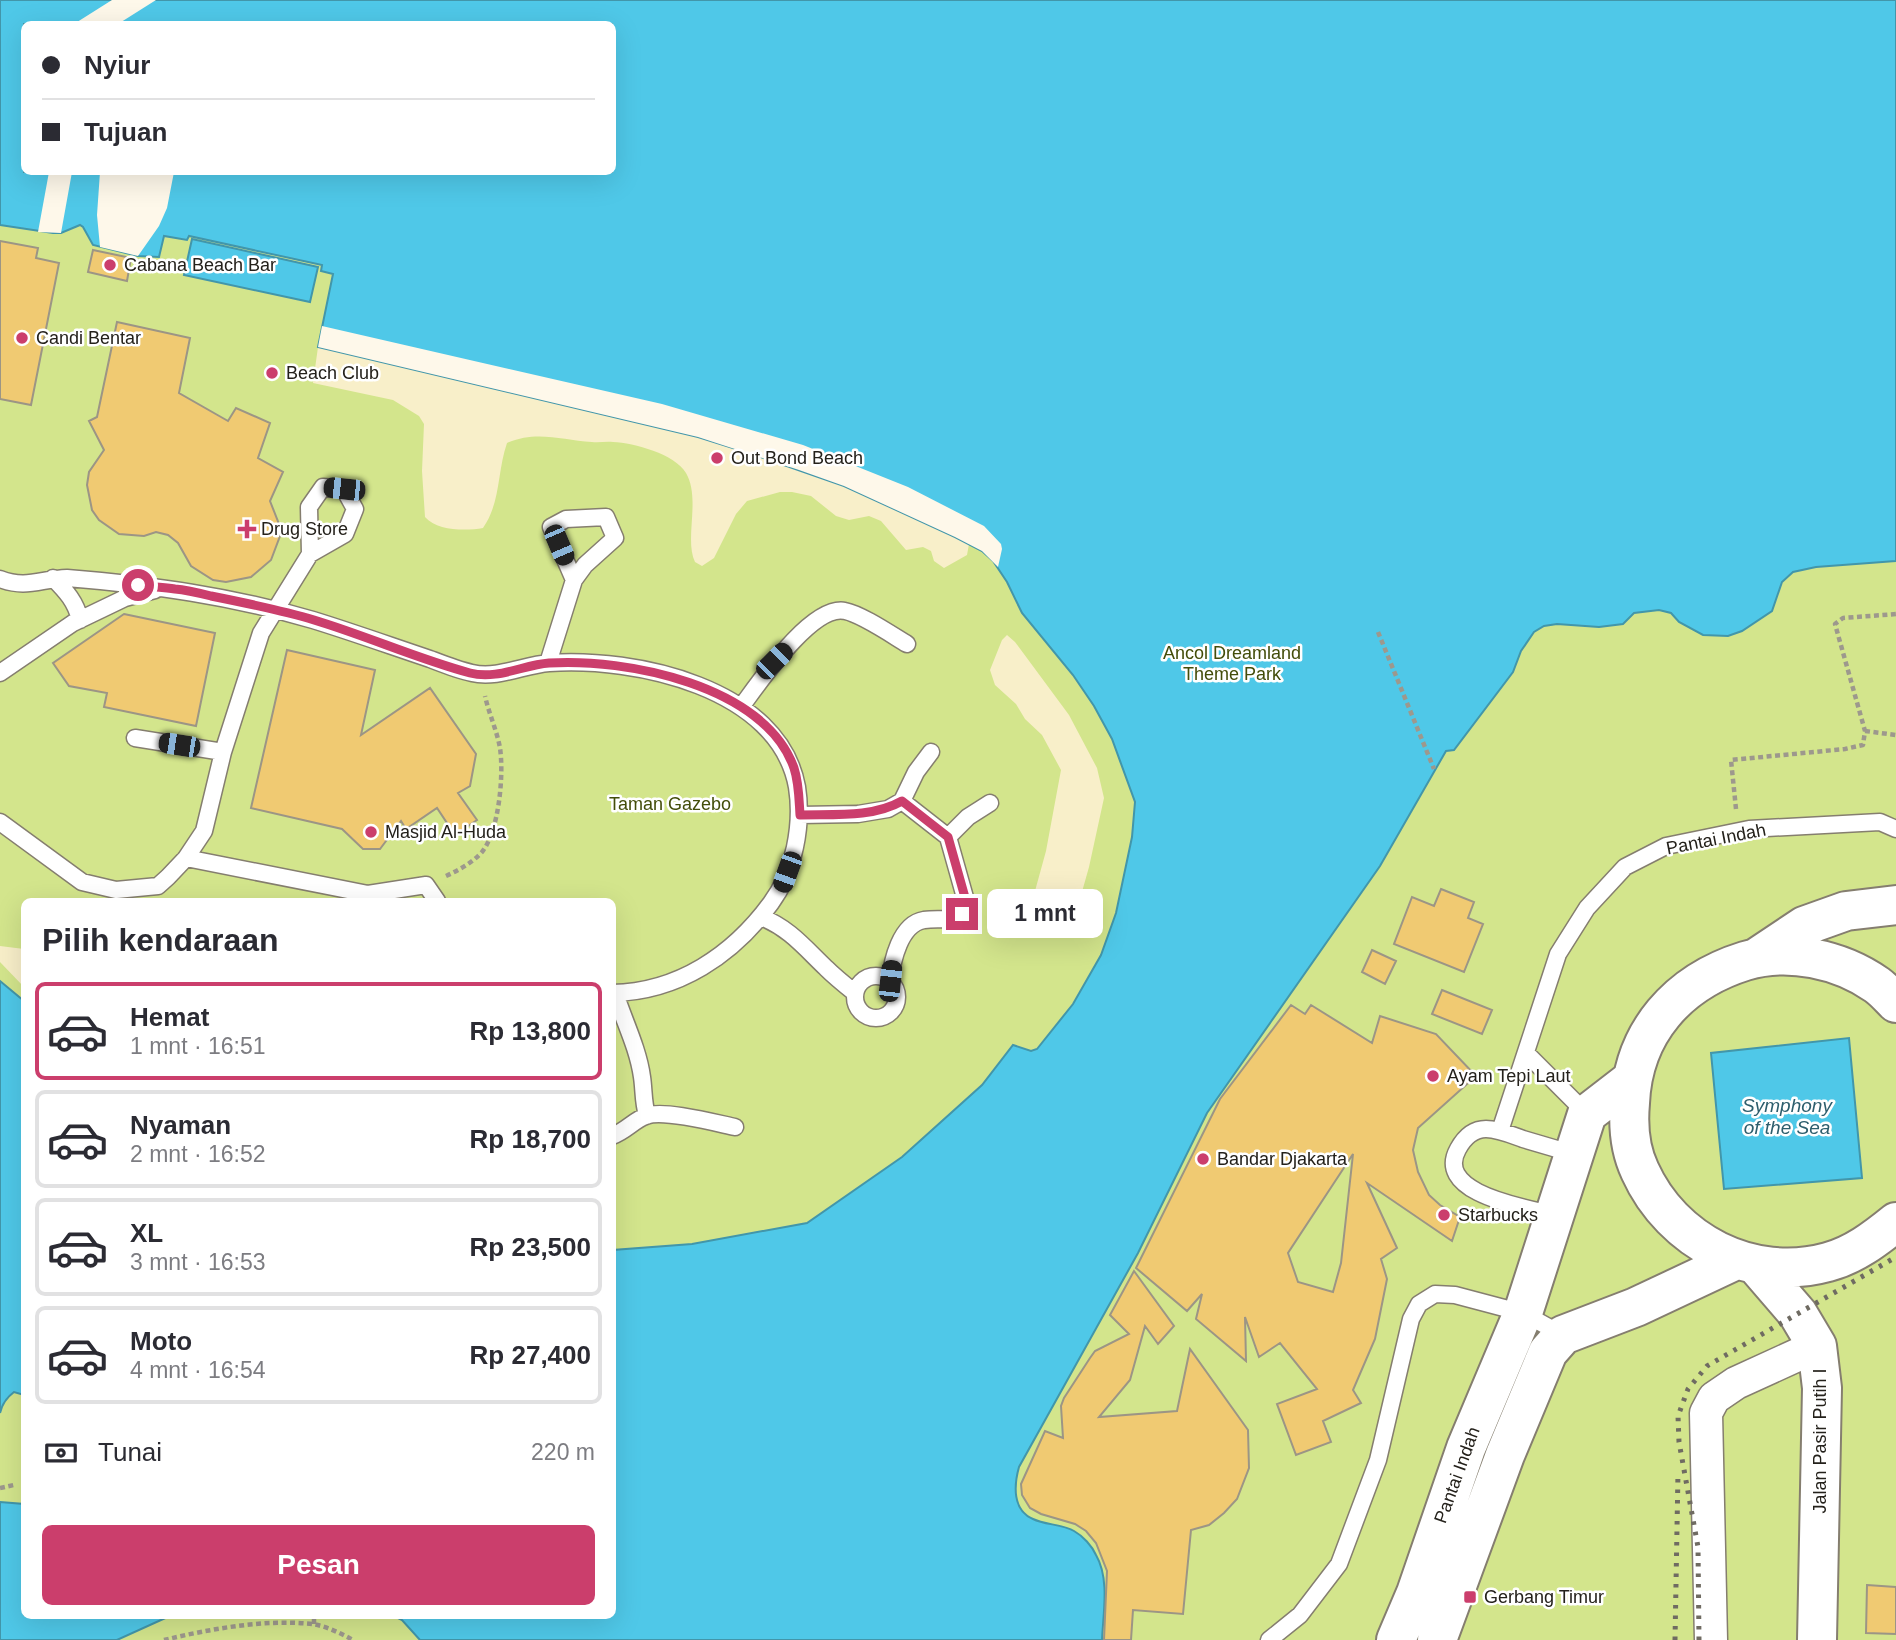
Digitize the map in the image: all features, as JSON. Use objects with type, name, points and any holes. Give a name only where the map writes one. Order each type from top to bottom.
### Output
[{"type":"street","points":[[1756,958],[1804,926],[1846,911],[1896,905]]},
{"type":"street","points":[[1896,1003],[1877,985],[1839,965],[1797,956],[1756,958],[1720,969],[1688,988],[1662,1014],[1643,1045],[1631,1080],[1628,1125],[1639,1169],[1662,1209],[1695,1240],[1745,1262],[1788,1268],[1829,1262],[1867,1245],[1896,1222]]},
{"type":"street","points":[[1587,1114],[1631,1080]]},
{"type":"street","name":"Pantai Indah","points":[[1396,1640],[1416,1593],[1466,1448],[1523,1312],[1587,1114]]},
{"type":"street","points":[[1437,1640],[1548,1352],[1563,1335],[1745,1262]]},
{"type":"street","name":"Jalan Pasir Putih I","points":[[1745,1262],[1798,1314],[1817,1346],[1822,1388],[1817,1640]]},
{"type":"street","points":[[1711,1640],[1706,1413],[1714,1398],[1736,1383],[1817,1346]]},
{"type":"lane","points":[[0,822],[82,882],[116,890],[157,894],[186,858],[207,823],[223,752],[261,633],[310,554]]},
{"type":"lane","points":[[0,579],[14,585],[53,578],[175,589],[275,610],[479,674],[503,673],[548,663],[593,664],[656,673],[704,688],[741,707],[769,730],[793,767],[800,815],[792,857],[780,891],[761,917],[738,940],[688,976],[660,987],[616,993]]},
{"type":"lane","points":[[53,578],[78,608],[80,620]]},
{"type":"lane","points":[[548,663],[574,580]]},
{"type":"lane","points":[[0,673],[80,620],[125,598],[161,588]]},
{"type":"lane","points":[[741,707],[774,661],[816,620],[835,611],[846,611],[907,644]]},
{"type":"lane","points":[[135,738],[223,752]]},
{"type":"lane","points":[[800,815],[858,814],[888,809],[902,801],[916,772],[931,752]]},
{"type":"lane","points":[[761,917],[779,925],[803,943],[855,993],[862,1012],[869,1017],[885,1016],[896,1003],[897,996],[890,981],[896,951],[911,926],[922,920],[952,920],[962,914],[966,901],[948,837],[902,801]]},
{"type":"lane","points":[[948,837],[968,817],[990,803]]},
{"type":"lane","name":"Pantai Indah","points":[[1500,1131],[1558,954],[1587,908],[1625,867],[1666,846],[1738,831],[1880,822],[1896,829]]},
{"type":"lane","points":[[186,858],[368,894],[426,885],[435,898]]},
{"type":"lane","points":[[855,993],[868,977],[880,976],[890,981]]},
{"type":"lane","points":[[616,998],[643,1078],[642,1100],[647,1115]]},
{"type":"lane","points":[[1527,1054],[1587,1114]]},
{"type":"lane","points":[[616,1134],[647,1115],[672,1115],[735,1127]]},
{"type":"lane","points":[[1554,1215],[1475,1193],[1462,1184],[1454,1164],[1455,1154],[1467,1136],[1487,1129],[1574,1154]]},
{"type":"lane","points":[[1269,1640],[1300,1615],[1339,1564],[1378,1460],[1410,1319],[1419,1304],[1435,1294],[1455,1295],[1523,1312],[1563,1335]]},
{"type":"path","points":[[1738,831],[1731,760],[1863,745],[1865,731],[1835,624],[1843,618],[1896,614]]},
{"type":"path","points":[[1378,632],[1434,769]]},
{"type":"path","points":[[426,885],[465,867],[481,853],[489,840],[499,802],[500,749],[479,674]]},
{"type":"path","points":[[1865,731],[1896,735]]},
{"type":"path","points":[[0,1488],[14,1485]]},
{"type":"path","points":[[314,1619],[314,1624]]},
{"type":"path","points":[[164,1640],[198,1632],[276,1623],[314,1624],[353,1640]]},
{"type":"green space","name":"Ancol Dreamland Theme Park","points":[[0,0],[1896,0],[1896,1640],[0,1640]]},
{"type":"sand","name":"Out Bond Beach","points":[[318,347],[698,437],[752,454],[842,485],[906,513],[969,544],[967,555],[944,568],[934,561],[931,551],[923,547],[906,550],[881,521],[869,516],[849,520],[836,516],[811,496],[780,492],[747,501],[736,514],[714,558],[702,566],[695,562],[692,553],[692,495],[690,483],[681,466],[664,455],[632,445],[539,436],[507,443],[493,508],[483,528],[460,530],[437,525],[425,517],[422,471],[424,424],[419,416],[393,400],[313,383]]},
{"type":"sand","points":[[1007,635],[1069,715],[1097,768],[1104,798],[1076,913],[1053,907],[1035,891],[1046,851],[1061,770],[1042,735],[1025,719],[1016,704],[995,685],[990,670],[1002,640]]},
{"type":"sand","points":[[0,946],[21,949],[21,984],[0,962]]},
{"type":"water","points":[[0,0],[1896,0],[1896,561],[1816,567],[1793,572],[1782,582],[1772,611],[1742,631],[1728,636],[1703,635],[1679,622],[1671,613],[1659,610],[1634,613],[1623,624],[1599,627],[1557,624],[1544,626],[1534,632],[1521,651],[1513,672],[1454,750],[1446,751],[1380,866],[1207,1113],[1138,1253],[1019,1467],[1016,1496],[1021,1510],[1038,1521],[1074,1531],[1087,1541],[1096,1555],[1104,1586],[1102,1640],[420,1640],[400,1619],[616,1619],[616,1250],[692,1244],[807,1223],[902,1157],[982,1085],[1013,1045],[1031,1051],[1037,1049],[1073,1004],[1101,955],[1116,913],[1132,837],[1135,802],[1112,739],[1094,706],[1073,675],[1022,613],[1007,582],[993,561],[982,551],[844,486],[698,437],[318,347],[333,274],[321,271],[322,265],[189,236],[187,240],[164,236],[159,257],[138,256],[93,245],[80,225],[61,233],[0,225]]},
{"type":"water","points":[[192,239],[318,267],[310,302],[184,275]]},
{"type":"water","points":[[0,981],[21,998],[21,1394],[14,1392],[5,1401],[0,1413]]},
{"type":"water","name":"Symphony of the Sea","points":[[1849,1038],[1862,1178],[1724,1189],[1711,1053]]},
{"type":"water","points":[[0,1502],[21,1504],[21,1619],[163,1619],[117,1640],[0,1640]]},
{"type":"pier","points":[[112,0],[156,0],[123,21],[79,21]]},
{"type":"pier","points":[[48,175],[71,175],[61,233],[38,232]]},
{"type":"pier","points":[[100,175],[173,175],[167,208],[159,226],[138,256],[100,247],[97,215]]},
{"type":"pier","points":[[322,326],[662,404],[803,445],[908,487],[984,526],[1001,544],[998,567],[982,551],[844,486],[698,437],[318,347]]},
{"type":"building","name":"Candi Bentar","points":[[0,241],[38,248],[36,258],[59,263],[31,405],[0,399]]},
{"type":"building","points":[[93,250],[131,258],[127,281],[88,272]]},
{"type":"building","points":[[117,322],[190,338],[179,393],[228,421],[236,408],[270,423],[258,458],[283,472],[270,501],[279,524],[280,536],[271,560],[251,577],[226,582],[213,580],[191,566],[178,543],[168,535],[156,532],[144,536],[119,534],[99,520],[92,510],[87,485],[89,472],[104,450],[89,421],[97,417]]},
{"type":"building","points":[[124,614],[215,633],[196,726],[104,707],[107,693],[69,686],[53,663]]},
{"type":"building","points":[[287,650],[375,670],[361,735],[430,688],[476,754],[470,786],[458,793],[477,820],[455,835],[437,808],[406,829],[401,821],[380,849],[363,849],[342,829],[251,808]]},
{"type":"building","points":[[1441,889],[1474,902],[1468,918],[1483,924],[1464,972],[1394,944],[1412,897],[1434,906]]},
{"type":"building","points":[[1372,950],[1396,961],[1385,984],[1362,972]]},
{"type":"building","points":[[1442,990],[1492,1010],[1482,1034],[1432,1014]]},
{"type":"building","points":[[1291,1005],[1305,1014],[1311,1005],[1372,1043],[1380,1016],[1436,1034],[1476,1076],[1418,1128],[1413,1150],[1418,1172],[1429,1195],[1460,1217],[1452,1241],[1367,1183],[1397,1248],[1381,1259],[1387,1279],[1375,1339],[1353,1390],[1361,1403],[1323,1421],[1331,1442],[1296,1455],[1277,1404],[1317,1389],[1280,1343],[1259,1357],[1245,1317],[1246,1361],[1196,1319],[1202,1294],[1187,1311],[1136,1268],[1220,1099]],"holes":[[[1353,1154],[1341,1263],[1333,1292],[1298,1282],[1288,1253]]]},
{"type":"building","points":[[1134,1271],[1174,1326],[1158,1344],[1145,1326],[1130,1380],[1099,1417],[1177,1411],[1190,1349],[1248,1430],[1249,1468],[1237,1499],[1224,1513],[1209,1525],[1191,1530],[1183,1614],[1133,1610],[1131,1640],[1104,1640],[1107,1571],[1096,1543],[1086,1531],[1075,1524],[1030,1508],[1022,1495],[1021,1484],[1045,1431],[1063,1438],[1061,1406],[1095,1351],[1129,1334],[1110,1315]]},
{"type":"building","points":[[1867,1585],[1896,1587],[1896,1634],[1866,1633]]},
{"type":"railway","points":[[1699,1640],[1698,1547],[1679,1442],[1678,1416],[1688,1389],[1707,1366],[1896,1257]]},
{"type":"railway","points":[[1675,1640],[1678,1472]]},
{"type":"place","name":"Cabana Beach Bar","points":[[110,265]]},
{"type":"place","name":"Candi Bentar","points":[[22,338]]},
{"type":"place","name":"Beach Club","points":[[272,373]]},
{"type":"place","name":"Out Bond Beach","points":[[717,458]]},
{"type":"place","name":"Drug Store","points":[[247,529]]},
{"type":"place","name":"Masjid Al-Huda","points":[[371,832]]},
{"type":"place","name":"Ayam Tepi Laut","points":[[1433,1076]]},
{"type":"place","name":"Bandar Djakarta","points":[[1203,1159]]},
{"type":"place","name":"Starbucks","points":[[1444,1215]]},
{"type":"place","name":"Gerbang Timur","points":[[1470,1597]]},
{"type":"route","points":[[138,585],[175,589],[275,610],[472,673],[503,673],[548,663],[593,664],[671,676],[704,688],[741,707],[779,742],[793,767],[800,815],[858,814],[888,809],[902,801],[948,837],[966,901],[962,914]]},
{"type":"park label","name":"Taman Gazebo","points":[[670,804]]}]
